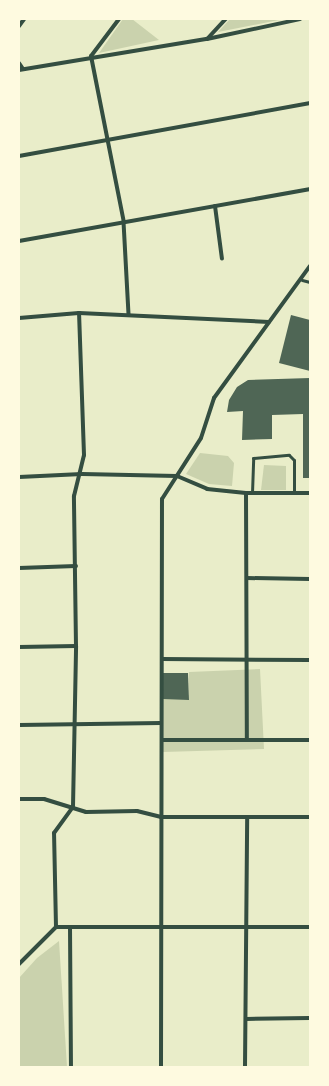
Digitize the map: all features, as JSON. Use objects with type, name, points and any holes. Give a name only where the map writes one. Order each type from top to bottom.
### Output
[{"type":"street","points":[[19,26],[24,19]]},
{"type":"street","points":[[119,19],[91,56],[124,222],[129,315]]},
{"type":"street","points":[[207,38],[226,19]]},
{"type":"street","points":[[19,63],[21,70],[91,56],[207,38],[300,19]]},
{"type":"street","points":[[19,156],[310,103]]},
{"type":"street","points":[[19,241],[310,189]]},
{"type":"street","points":[[215,206],[222,259]]},
{"type":"street","points":[[161,1067],[160,928],[162,499],[201,438],[214,398],[269,322],[302,280],[310,266]]},
{"type":"street","points":[[56,927],[54,833],[73,807],[76,646],[74,496],[82,474],[84,455],[79,314]]},
{"type":"street","points":[[19,318],[79,314],[269,322]]},
{"type":"street","points":[[19,477],[82,474],[176,476],[207,489],[246,493],[310,493]]},
{"type":"street","points":[[246,493],[247,739]]},
{"type":"street","points":[[19,568],[76,566]]},
{"type":"street","points":[[247,578],[310,579]]},
{"type":"street","points":[[19,647],[76,646]]},
{"type":"street","points":[[162,659],[310,660]]},
{"type":"street","points":[[19,725],[161,723]]},
{"type":"street","points":[[162,740],[310,740]]},
{"type":"street","points":[[19,799],[44,799],[86,812],[137,810],[161,817],[310,817]]},
{"type":"street","points":[[246,1067],[247,817]]},
{"type":"street","points":[[19,964],[56,927],[310,927]]},
{"type":"street","points":[[70,927],[71,1067]]},
{"type":"street","points":[[246,1019],[310,1018]]},
{"type":"lane","points":[[302,280],[310,282]]},
{"type":"lane","points":[[252,493],[253,458],[289,455],[294,460],[294,493]]},
{"type":"green space","points":[[123,19],[132,19],[159,40],[99,53]]},
{"type":"green space","points":[[230,19],[277,20],[284,19],[218,32]]},
{"type":"green space","points":[[200,453],[228,456],[234,463],[232,486],[209,484],[186,474]]},
{"type":"green space","points":[[264,465],[286,466],[286,490],[261,490]]},
{"type":"green space","points":[[260,669],[264,749],[163,752],[163,699],[189,699],[189,672]]},
{"type":"green space","points":[[59,941],[67,1067],[19,1067],[19,978],[37,958]]},
{"type":"building","points":[[291,315],[310,320],[310,371],[279,363]]},
{"type":"building","points":[[310,378],[310,478],[303,478],[303,414],[272,415],[272,439],[242,440],[243,411],[227,412],[229,400],[237,387],[248,380]]},
{"type":"building","points":[[163,673],[188,673],[189,700],[163,699]]}]
